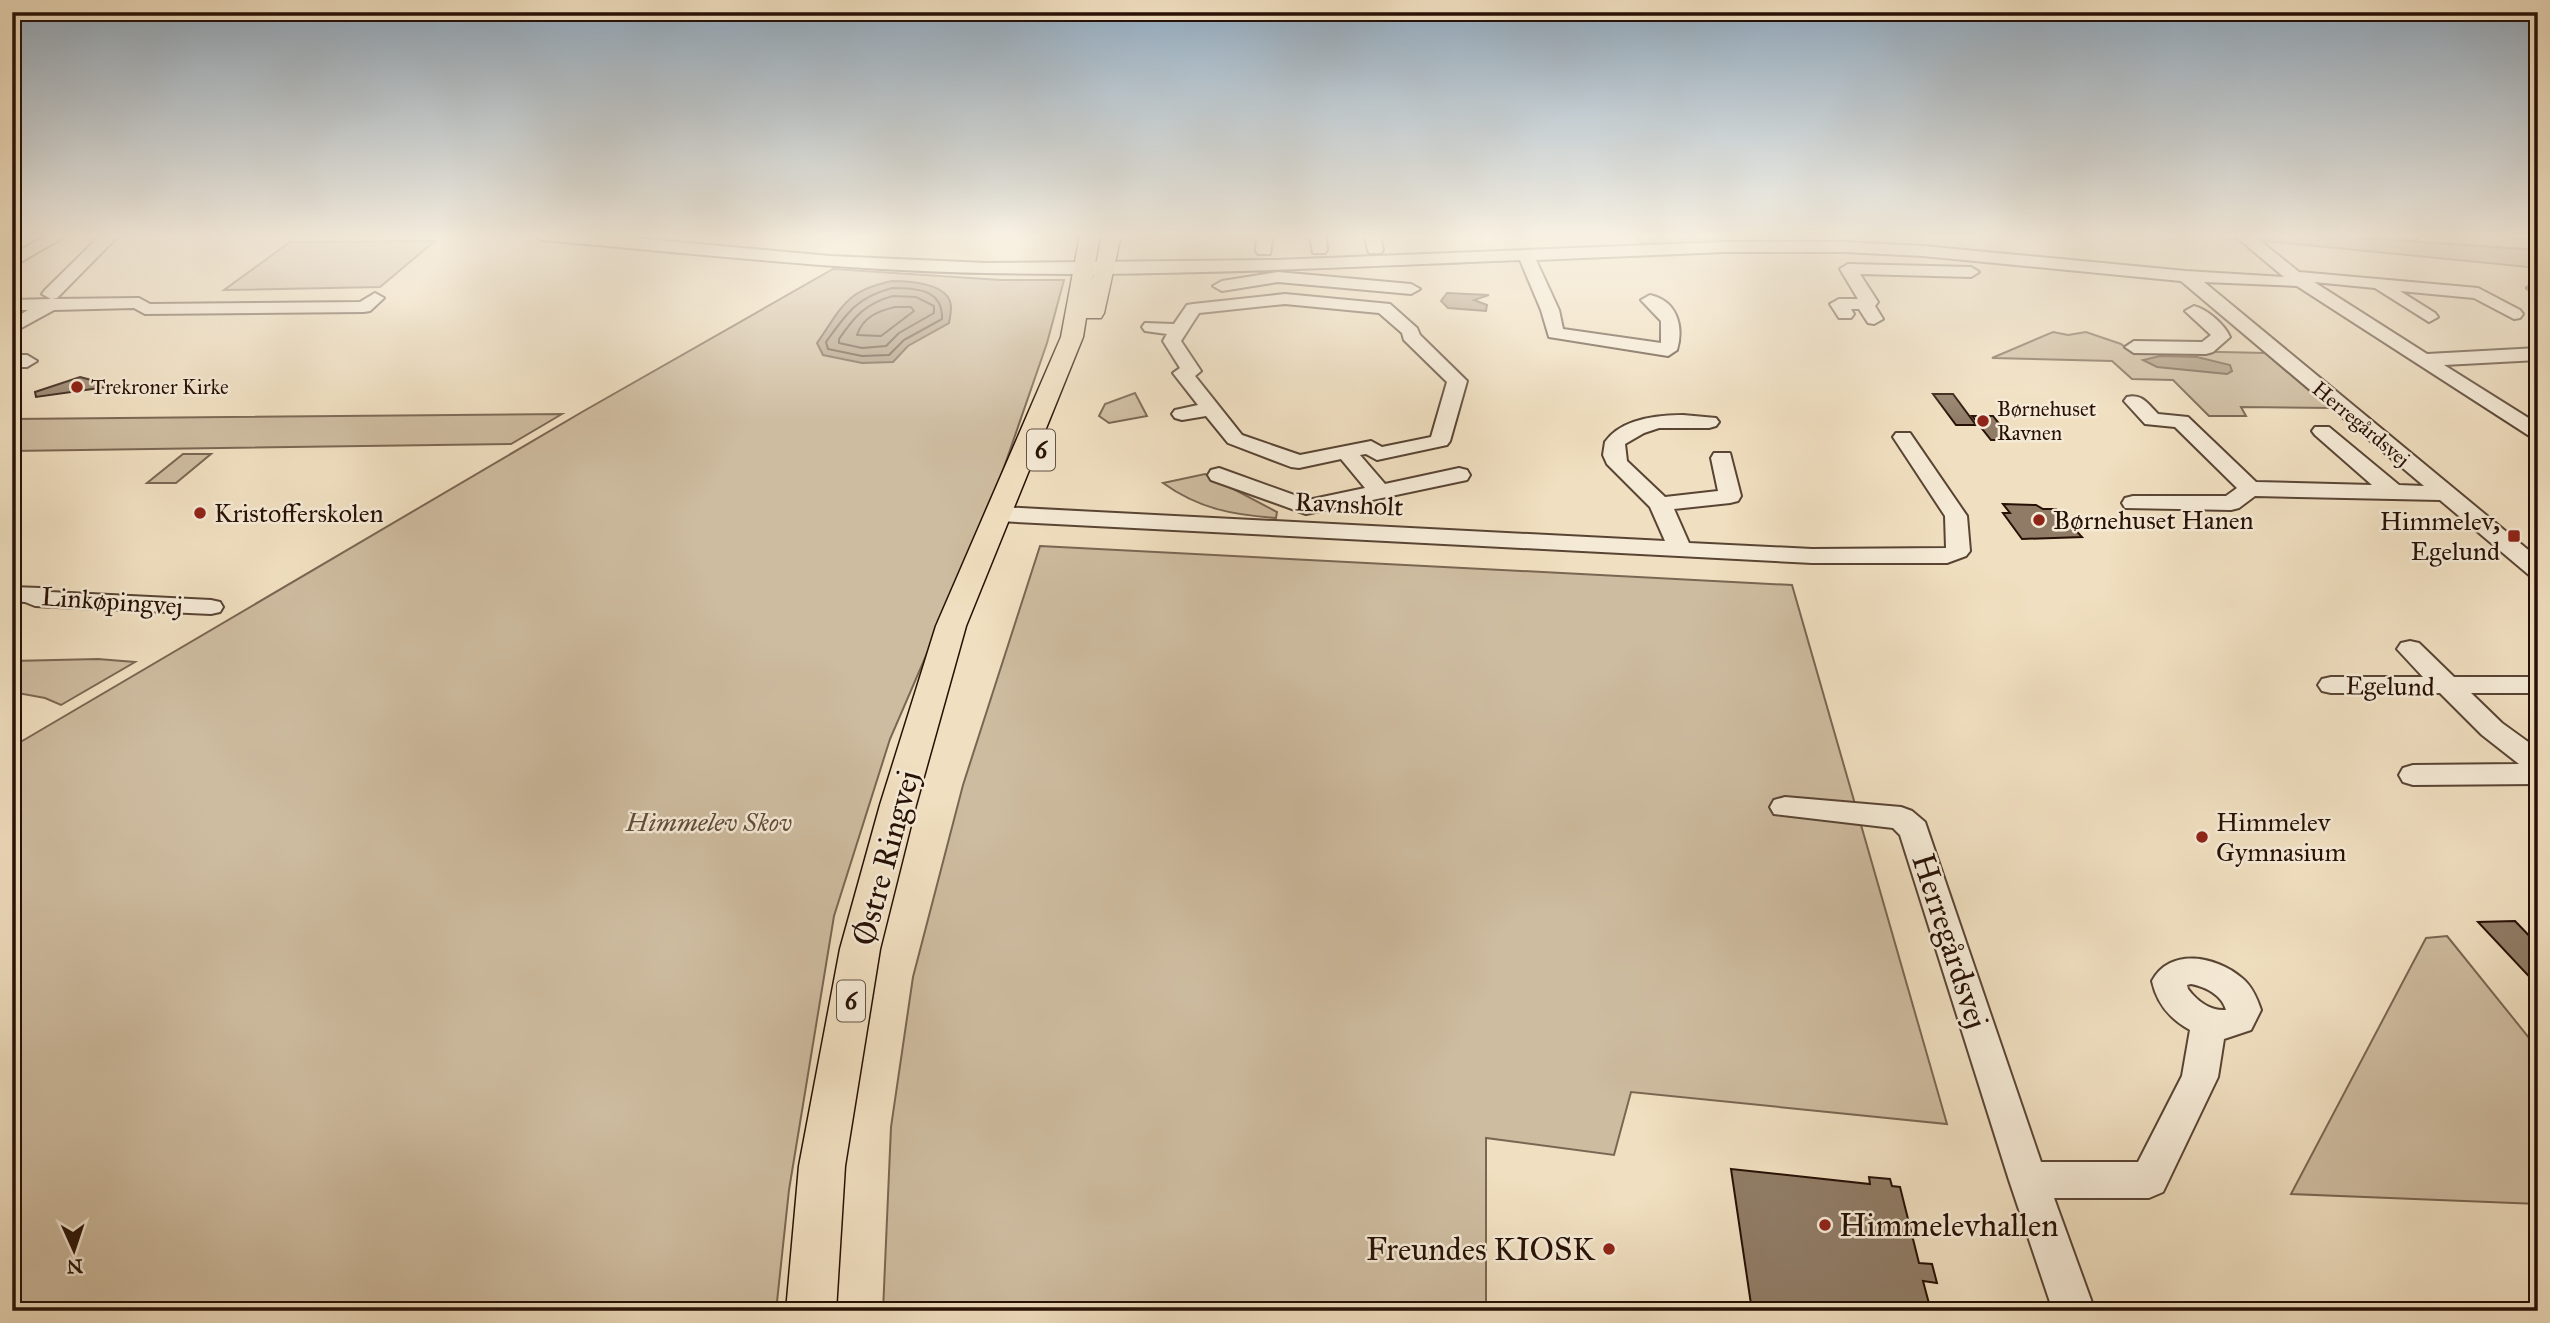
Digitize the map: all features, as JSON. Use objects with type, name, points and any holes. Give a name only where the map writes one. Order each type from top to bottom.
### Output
[{"type":"main road","name":"Østre Ringvej","points":[[811,1311],[822,1166],[860,949],[898,805],[932,698],[966,628],[1085,297]]},
{"type":"street","points":[[29,297],[138,303],[145,309],[187,304],[375,298],[365,307],[187,304]]},
{"type":"street","points":[[12,328],[53,297]]},
{"type":"street","points":[[1339,303],[1342,297]]},
{"type":"street","points":[[1544,297],[1555,332],[1668,350],[1674,334],[1672,322],[1663,307],[1650,300]]},
{"type":"street","points":[[1844,314],[1839,304],[1870,312],[1866,297]]},
{"type":"street","name":"Herregårdsvej","points":[[2210,297],[2538,570]]},
{"type":"street","points":[[2328,297],[2538,433]]},
{"type":"street","points":[[2398,297],[2429,317]]},
{"type":"street","points":[[2491,297],[2514,314]]},
{"type":"street","points":[[12,305],[51,299]]},
{"type":"street","points":[[1285,299],[1339,303],[1384,308],[1457,381],[1440,441],[1377,453],[1371,447],[1299,462],[1235,439],[1183,373],[1191,371],[1172,341],[1193,309],[1285,299]]},
{"type":"street","points":[[2134,347],[2206,348],[2221,337],[2219,332],[2194,311]]},
{"type":"street","points":[[1151,327],[1180,330]]},
{"type":"street","points":[[2219,332],[2250,332]]},
{"type":"street","points":[[2424,360],[2538,355]]},
{"type":"street","points":[[2134,401],[2152,419],[2181,421],[2250,489]]},
{"type":"street","points":[[1182,414],[1211,409]]},
{"type":"street","points":[[1681,550],[1660,504],[1618,464],[1614,455],[1615,442],[1641,425],[1675,421],[1709,422]]},
{"type":"street","points":[[2322,430],[2395,493]]},
{"type":"street","name":"Ravnsholt","points":[[1006,515],[1303,518],[1681,550],[1812,556],[1947,556],[1958,551],[1956,516],[1903,438]]},
{"type":"street","points":[[1346,452],[1380,492]]},
{"type":"street","points":[[1660,504],[1730,496],[1722,458]]},
{"type":"street","points":[[1219,475],[1303,518],[1380,492],[1459,475]]},
{"type":"street","points":[[2133,503],[2231,503],[2250,489],[2445,494]]},
{"type":"street","name":"Linkøpingvej","points":[[12,594],[40,595],[35,599],[211,607]]},
{"type":"street","name":"Egelund","points":[[2410,649],[2492,729],[2521,749],[2538,766]]},
{"type":"street","name":"Egelund","points":[[2331,685],[2538,685]]},
{"type":"street","points":[[2413,775],[2538,774]]},
{"type":"street","name":"Herregårdsvej","points":[[1785,807],[1901,818],[1914,831],[2028,1180],[2074,1311]]},
{"type":"street","points":[[2028,1180],[2149,1180],[2200,1077],[2209,1022]]},
{"type":"green space","name":"Himmelev Skov","points":[[784,297],[1059,297],[1047,343],[991,505],[890,739],[834,916],[789,1190],[776,1311],[12,1311],[12,747],[582,412]]},
{"type":"green space","points":[[2053,332],[2068,335],[2086,332],[2121,344],[2129,350],[2267,353],[2331,408],[2241,407],[2246,416],[2209,416],[2173,380],[2132,379],[2112,361],[1992,358]]},
{"type":"green space","points":[[1135,393],[1147,416],[1109,423],[1099,416],[1105,404]]},
{"type":"green space","points":[[562,414],[511,444],[12,451],[12,419]]},
{"type":"green space","points":[[183,454],[211,454],[176,483],[147,483]]},
{"type":"green space","points":[[1205,474],[1277,512],[1276,518],[1246,515],[1204,505],[1163,483]]},
{"type":"green space","points":[[1040,546],[1792,585],[1947,1124],[1631,1092],[1614,1155],[1486,1138],[1486,1311],[883,1311],[891,1127],[913,977],[963,785]]},
{"type":"green space","points":[[98,659],[135,662],[61,705],[45,698],[12,692],[12,661]]},
{"type":"green space","points":[[2447,936],[2538,1049],[2538,1204],[2291,1194],[2426,938]]},
{"type":"water","points":[[852,297],[948,297],[951,306],[949,323],[908,346],[893,362],[862,363],[823,355],[817,343]]},
{"type":"water","points":[[1444,297],[1484,297],[1474,300],[1487,305],[1486,311],[1448,308],[1441,301]]},
{"type":"water","points":[[2160,356],[2197,357],[2230,365],[2232,371],[2227,374],[2157,367],[2143,360]]},
{"type":"building","name":"Trekroner Kirke","points":[[80,377],[114,386],[36,397],[35,392]]},
{"type":"building","points":[[1933,394],[1953,394],[1976,425],[1956,425]]},
{"type":"building","points":[[1972,416],[1993,416],[2012,440],[1991,440]]},
{"type":"building","name":"Børnehuset Hanen","points":[[2003,504],[2036,505],[2043,509],[2056,509],[2082,537],[2022,539],[2003,513],[2010,513]]},
{"type":"building","points":[[2515,921],[2538,945],[2538,986],[2478,922]]},
{"type":"building","name":"Himmelevhallen","points":[[1731,1169],[1870,1184],[1869,1177],[1890,1179],[1892,1186],[1900,1187],[1919,1263],[1932,1264],[1937,1283],[1923,1281],[1931,1311],[1752,1311]]},
{"type":"place","name":"Trekroner Kirke","points":[[77,387]]},
{"type":"place","name":"Børnehuset Ravnen","points":[[1983,421]]},
{"type":"place","name":"Kristofferskolen","points":[[200,513]]},
{"type":"place","name":"Børnehuset Hanen","points":[[2039,520]]},
{"type":"place","name":"Himmelev, Egelund","points":[[2514,536]]},
{"type":"place","name":"Himmelev Gymnasium","points":[[2202,837]]},
{"type":"place","name":"Himmelevhallen","points":[[1825,1225]]},
{"type":"place","name":"Freundes KIOSK","points":[[1609,1249]]}]
